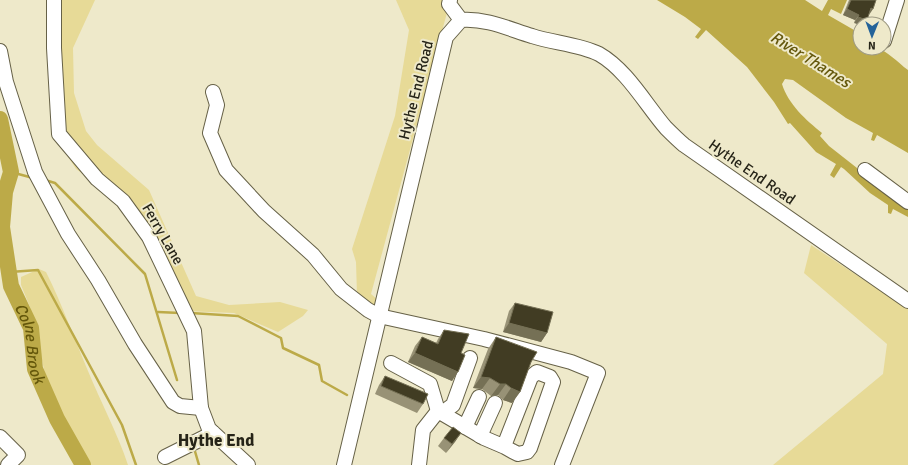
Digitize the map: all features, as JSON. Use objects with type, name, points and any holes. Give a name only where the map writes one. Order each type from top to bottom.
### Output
[{"type":"street","name":"Ferry Lane","points":[[54,0],[54,48],[58,134],[97,179],[123,201],[149,237],[194,331],[201,408],[213,433],[248,465]]},
{"type":"street","points":[[450,0],[449,4],[461,20]]},
{"type":"street","points":[[892,16],[897,0]]},
{"type":"street","name":"Hythe End Road","points":[[344,465],[446,37],[461,20],[472,19],[490,23],[540,39],[584,49],[598,54],[611,62],[648,103],[666,128],[684,145],[908,300]]},
{"type":"street","points":[[0,51],[6,82],[35,172],[68,234],[98,280],[135,344],[173,402],[180,406],[201,408]]},
{"type":"street","points":[[213,92],[217,105],[210,133],[226,170],[264,211],[313,255],[341,289],[368,310],[379,316],[484,339],[571,362],[598,373],[562,465]]},
{"type":"street","points":[[865,170],[908,202]]},
{"type":"street","points":[[419,465],[422,430],[440,412],[453,405],[470,358]]},
{"type":"street","points":[[391,363],[430,384],[440,412],[480,436],[504,446],[518,454],[526,452],[530,448],[553,382],[550,377],[537,372],[531,377],[504,446]]},
{"type":"street","points":[[466,427],[479,397]]},
{"type":"street","points":[[480,436],[495,403]]},
{"type":"street","points":[[165,457],[213,433]]},
{"type":"street","points":[[0,437],[18,455],[8,465]]},
{"type":"shaded area","points":[[60,0],[95,0],[73,48],[74,93],[86,131],[97,145],[149,190],[196,296],[229,305],[280,302],[308,310],[303,316],[278,332],[234,313],[184,311],[122,202],[76,169],[63,149],[57,20]]},
{"type":"shaded area","points":[[396,0],[452,0],[448,9],[371,294],[378,300],[373,307],[357,295],[356,262],[352,249],[395,116],[409,30]]},
{"type":"shaded area","points":[[811,245],[908,309],[908,465],[773,465],[883,374],[887,344],[804,273]]},
{"type":"shaded area","points":[[39,269],[46,272],[52,284],[128,465],[83,465],[50,396],[30,307],[21,285],[21,277]]},
{"type":"water","name":"River Thames","points":[[657,0],[805,0],[822,11],[828,0],[847,0],[841,14],[831,9],[828,15],[852,29],[852,56],[890,56],[908,70],[908,153],[877,135],[874,141],[871,140],[873,133],[846,118],[793,80],[785,79],[782,84],[793,105],[822,133],[820,136],[829,146],[858,170],[871,177],[908,205],[908,217],[893,209],[891,214],[888,213],[888,205],[870,193],[841,167],[834,178],[830,175],[836,164],[816,152],[790,123],[788,124],[774,102],[747,67],[706,30],[698,39],[695,37],[701,29],[685,17]]},
{"type":"building","points":[[851,0],[876,0],[868,16],[858,16],[847,9]]},
{"type":"building","points":[[515,303],[553,312],[547,333],[509,323]]},
{"type":"building","points":[[444,330],[469,334],[461,353],[465,355],[458,372],[415,353],[422,337],[438,344]]},
{"type":"building","points":[[496,337],[537,352],[531,362],[520,392],[506,384],[500,384],[490,378],[481,377]]},
{"type":"building","points":[[385,376],[428,394],[423,404],[381,386]]},
{"type":"building","points":[[453,427],[461,433],[452,444],[444,438]]},
{"type":"waterway","name":"Colne Brook","points":[[0,119],[11,172],[5,192],[2,227],[11,286],[31,328],[35,369],[57,419],[83,465]]},
{"type":"waterway","points":[[11,172],[33,178]]},
{"type":"waterway","points":[[45,180],[55,183],[145,274],[177,380]]},
{"type":"waterway","points":[[10,272],[38,270],[122,425],[136,465]]},
{"type":"waterway","points":[[158,312],[180,313]]},
{"type":"waterway","points":[[191,313],[238,316],[281,338],[283,348],[319,365],[322,381],[347,395]]},
{"type":"waterway","points":[[194,448],[199,465]]},
{"type":"district","name":"Hythe End","points":[[216,440]]}]
